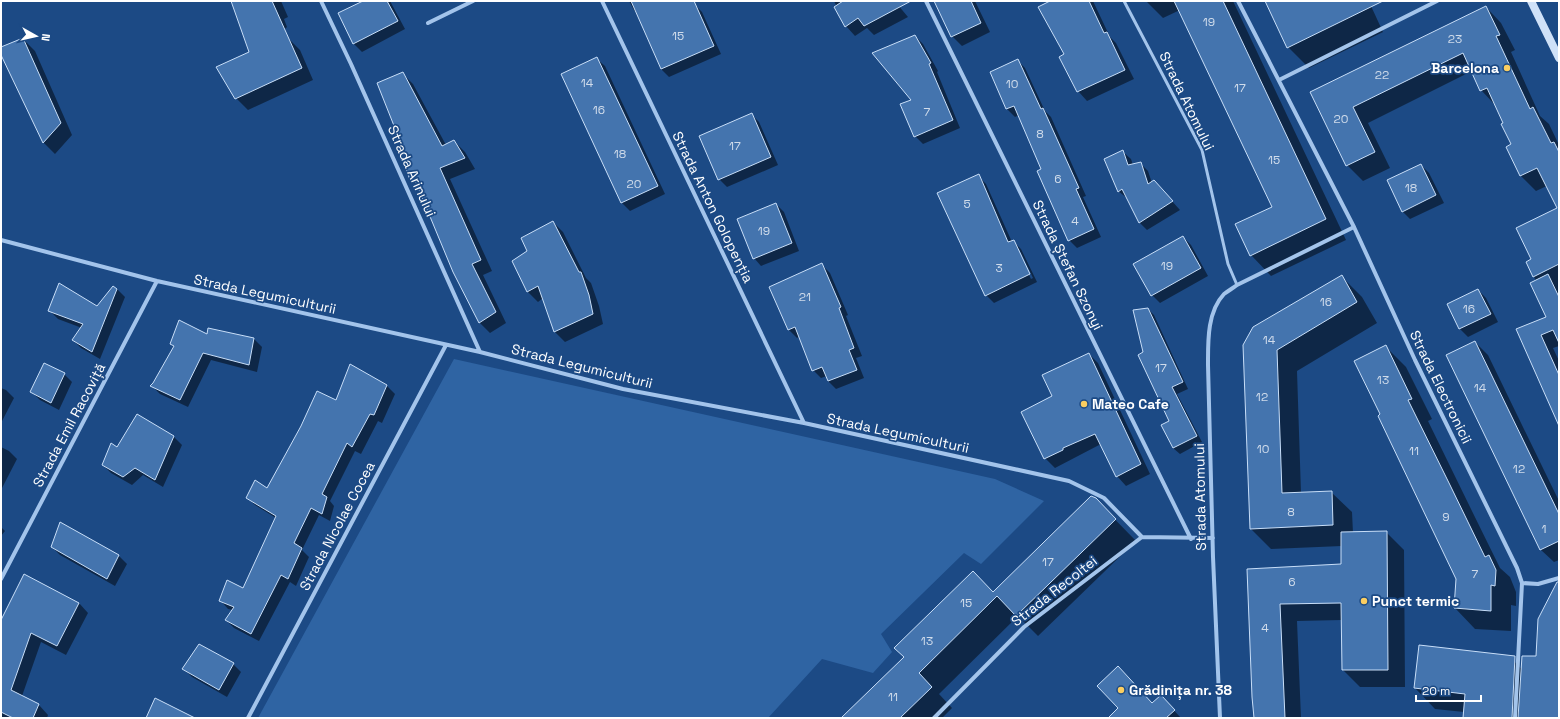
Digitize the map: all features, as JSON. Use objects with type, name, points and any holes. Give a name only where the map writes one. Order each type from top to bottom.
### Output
[{"type":"main road","points":[[1531,1],[1559,58]]},
{"type":"street","name":"Strada Arinului","points":[[321,1],[351,64],[480,352]]},
{"type":"street","points":[[428,23],[473,1]]},
{"type":"street","name":"Strada Anton Golopenția","points":[[602,1],[804,423]]},
{"type":"street","name":"Strada Ștefan Szonyi","points":[[926,1],[1191,538]]},
{"type":"street","name":"Strada Electronicii","points":[[1238,1],[1354,227],[1415,360],[1518,568],[1522,583],[1515,718]]},
{"type":"street","points":[[1279,80],[1437,1]]},
{"type":"street","name":"Strada Atomului","points":[[1220,718],[1213,538],[1208,335],[1214,312],[1224,295],[1237,285],[1354,227]]},
{"type":"street","name":"Strada Legumiculturii","points":[[1,240],[157,282],[480,352],[622,389],[804,423],[1069,481],[1104,498],[1142,537]]},
{"type":"street","name":"Strada Emil Racoviță","points":[[1,579],[157,282]]},
{"type":"street","name":"Strada Nicolae Cocea","points":[[248,718],[446,345]]},
{"type":"street","points":[[1142,537],[1213,538]]},
{"type":"street","name":"Strada Recoltei","points":[[934,718],[1024,627],[1142,537]]},
{"type":"street","points":[[1522,583],[1538,584],[1559,578]]},
{"type":"lane","name":"Strada Atomului","points":[[1124,1],[1202,150],[1228,264],[1237,285]]},
{"type":"shaded area","points":[[454,359],[995,479],[1044,501],[981,564],[964,553],[881,634],[892,652],[873,673],[822,659],[768,718],[258,718]]},
{"type":"building","points":[[231,1],[272,1],[302,68],[235,99],[216,67],[249,52]]},
{"type":"building","points":[[363,1],[387,1],[398,21],[353,44],[338,13]]},
{"type":"building","points":[[631,1],[694,1],[714,46],[661,69]]},
{"type":"building","points":[[843,1],[911,1],[864,26],[858,18],[845,27],[834,7]]},
{"type":"building","points":[[934,1],[971,1],[981,23],[951,37]]},
{"type":"building","points":[[1050,1],[1089,1],[1104,33],[1107,32],[1125,70],[1077,92],[1059,57],[1064,54],[1038,7]]},
{"type":"building","points":[[1174,1],[1223,1],[1326,219],[1250,256],[1235,224],[1272,207]]},
{"type":"building","points":[[1265,1],[1383,1],[1287,48]]},
{"type":"building","points":[[1486,6],[1500,35],[1496,36],[1530,109],[1533,107],[1551,143],[1554,142],[1559,152],[1559,264],[1533,277],[1526,262],[1531,259],[1516,228],[1557,208],[1537,168],[1520,176],[1506,147],[1511,144],[1501,124],[1503,123],[1487,88],[1480,91],[1463,53],[1353,107],[1375,152],[1346,166],[1310,92]]},
{"type":"building","points":[[915,35],[931,63],[929,64],[953,120],[914,137],[900,104],[911,100],[872,53]]},
{"type":"building","points":[[23,38],[61,123],[43,143],[1,55],[1,47]]},
{"type":"building","points":[[597,57],[658,186],[621,203],[561,74]]},
{"type":"building","points":[[1018,59],[1041,109],[1043,108],[1079,188],[1076,189],[1094,229],[1068,241],[1037,171],[1041,169],[1014,106],[1006,109],[990,72]]},
{"type":"building","points":[[403,72],[442,146],[454,140],[465,158],[440,168],[481,260],[472,264],[496,312],[479,323],[453,272],[414,178],[410,180],[404,163],[408,161],[377,83]]},
{"type":"building","points":[[752,113],[771,157],[718,180],[699,136]]},
{"type":"building","points":[[1123,150],[1128,165],[1141,162],[1148,184],[1154,180],[1173,201],[1139,223],[1122,189],[1118,192],[1104,159]]},
{"type":"building","points":[[1421,164],[1436,195],[1402,212],[1387,180]]},
{"type":"building","points":[[979,174],[1008,242],[1014,240],[1030,274],[985,296],[937,193]]},
{"type":"building","points":[[776,203],[792,243],[753,259],[737,219]]},
{"type":"building","points":[[553,221],[579,272],[581,272],[589,295],[593,314],[554,332],[538,286],[527,292],[512,261],[527,251],[521,238]]},
{"type":"building","points":[[1183,236],[1201,268],[1151,296],[1133,264]]},
{"type":"building","points":[[822,263],[841,307],[839,308],[854,348],[849,350],[857,370],[828,381],[822,367],[812,371],[795,327],[788,330],[769,287]]},
{"type":"building","points":[[1548,274],[1559,297],[1559,343],[1553,330],[1541,335],[1559,375],[1559,426],[1516,329],[1546,317],[1530,283]]},
{"type":"building","points":[[1342,275],[1357,302],[1277,350],[1282,493],[1332,491],[1333,525],[1250,529],[1243,345],[1253,327]]},
{"type":"building","points":[[59,283],[97,306],[113,286],[117,289],[92,352],[72,340],[83,324],[48,311]]},
{"type":"building","points":[[1478,289],[1491,314],[1459,329],[1447,304]]},
{"type":"building","points":[[1148,308],[1183,382],[1172,387],[1197,436],[1173,448],[1161,425],[1169,421],[1138,355],[1143,352],[1133,310]]},
{"type":"building","points":[[179,320],[207,334],[208,328],[254,338],[249,365],[203,353],[180,400],[150,386],[174,346],[170,344]]},
{"type":"building","points":[[1475,341],[1559,514],[1559,541],[1540,550],[1446,355]]},
{"type":"building","points":[[1386,345],[1412,399],[1408,400],[1485,557],[1489,555],[1496,570],[1495,586],[1491,585],[1491,611],[1454,608],[1456,579],[1378,416],[1380,414],[1354,361]]},
{"type":"building","points":[[1089,353],[1141,464],[1116,477],[1095,434],[1063,448],[1063,450],[1044,459],[1021,412],[1052,396],[1042,375]]},
{"type":"building","points":[[44,363],[65,373],[51,403],[30,392]]},
{"type":"building","points":[[350,364],[387,385],[374,415],[370,414],[352,447],[347,443],[322,494],[327,497],[322,514],[311,508],[294,543],[302,548],[288,579],[281,575],[251,634],[225,620],[234,607],[219,601],[227,580],[243,588],[276,516],[246,498],[255,480],[267,488],[301,426],[317,391],[336,400]]},
{"type":"building","points":[[137,414],[174,436],[155,480],[135,468],[123,477],[102,465],[111,443],[117,447]]},
{"type":"building","points":[[1091,496],[1096,498],[1116,519],[1016,616],[997,596],[919,673],[932,687],[900,718],[841,718],[904,657],[894,648],[973,571],[993,592]]},
{"type":"building","points":[[60,522],[119,555],[107,579],[51,547]]},
{"type":"building","points":[[1387,531],[1388,670],[1342,670],[1341,603],[1280,604],[1285,718],[1254,718],[1247,569],[1341,564],[1341,532]]},
{"type":"building","points":[[24,574],[79,603],[57,646],[31,633],[11,690],[39,704],[33,718],[13,718],[1,712],[1,620]]},
{"type":"building","points":[[1557,582],[1559,582],[1559,718],[1518,718],[1522,656],[1536,656],[1538,619]]},
{"type":"building","points":[[199,644],[234,663],[219,690],[182,669]]},
{"type":"building","points":[[1419,645],[1515,656],[1512,718],[1463,718],[1465,694],[1414,688]]},
{"type":"building","name":"Grădinița nr. 38","points":[[1118,666],[1152,703],[1161,695],[1175,710],[1166,718],[1108,718],[1118,708],[1097,686]]},
{"type":"building","points":[[155,698],[195,718],[146,718]]},
{"type":"place","name":"Barcelona","points":[[1507,68]]},
{"type":"place","name":"Mateo Cafe","points":[[1084,404]]},
{"type":"place","name":"Punct termic","points":[[1364,601]]},
{"type":"place","name":"Grădinița nr. 38","points":[[1121,690]]}]
